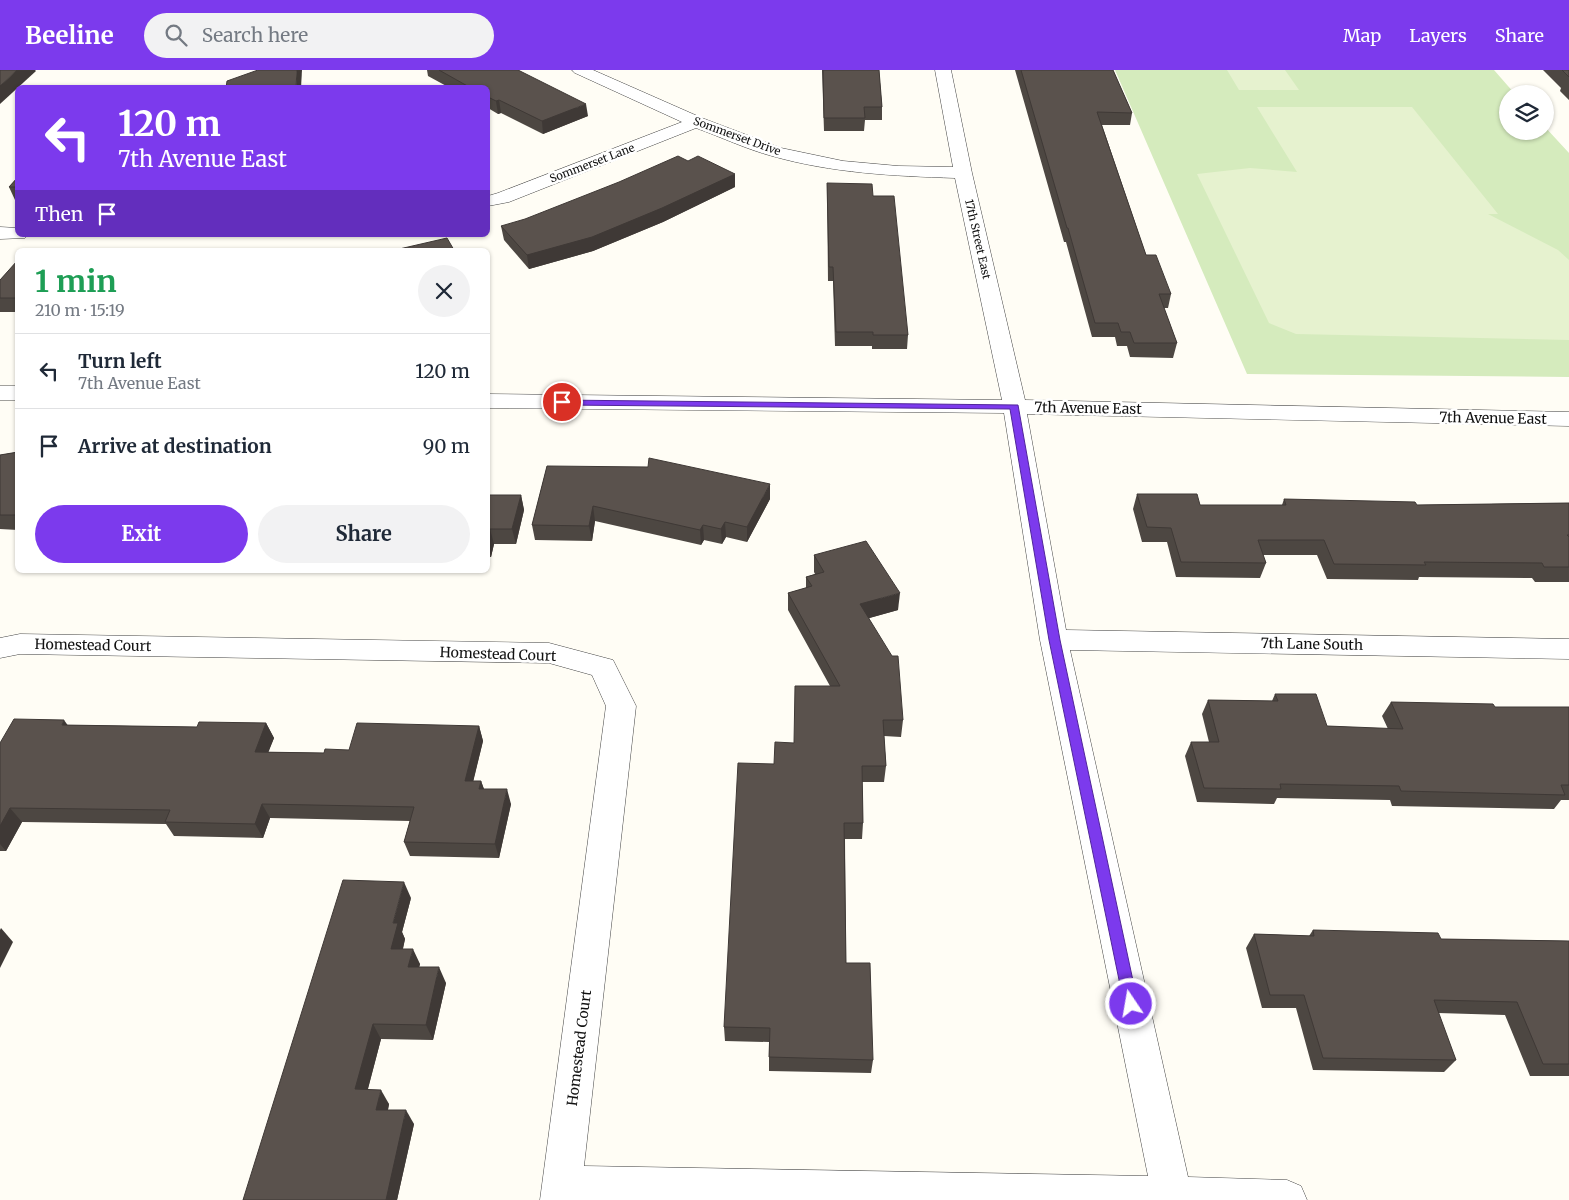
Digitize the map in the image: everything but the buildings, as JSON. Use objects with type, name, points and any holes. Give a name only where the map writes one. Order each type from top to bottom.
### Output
[{"type":"street","name":"Sommerset Drive","points":[[580,70],[696,122],[776,152],[843,166],[898,171],[962,173]]},
{"type":"street","name":"17th Street East","points":[[944,70],[962,173],[1009,373],[1054,640],[1172,1198]]},
{"type":"street","name":"Sommerset Lane","points":[[490,201],[696,122]]},
{"type":"street","points":[[0,234],[15,234]]},
{"type":"street","points":[[0,393],[15,393]]},
{"type":"street","name":"7th Avenue East","points":[[490,401],[729,405],[1014,406],[1568,420]]},
{"type":"street","name":"7th Lane South","points":[[1054,640],[1569,649]]},
{"type":"street","name":"Homestead Court","points":[[0,648],[20,644],[549,654],[603,666],[621,706],[561,1192]]},
{"type":"street","points":[[561,1192],[1288,1200]]},
{"type":"green space","points":[[1115,70],[1494,70],[1507,85],[1499,85],[1499,140],[1554,140],[1554,137],[1569,153],[1569,377],[1247,374]]},
{"type":"green space","points":[[1227,70],[1285,70],[1299,90],[1239,90]]},
{"type":"green space","points":[[1257,107],[1412,107],[1498,214],[1488,214],[1558,250],[1569,260],[1569,340],[1296,334],[1269,323],[1197,174],[1250,168],[1297,172]]},
{"type":"route","points":[[562,402],[729,405],[1014,406],[1054,640],[1131,1004]]}]
